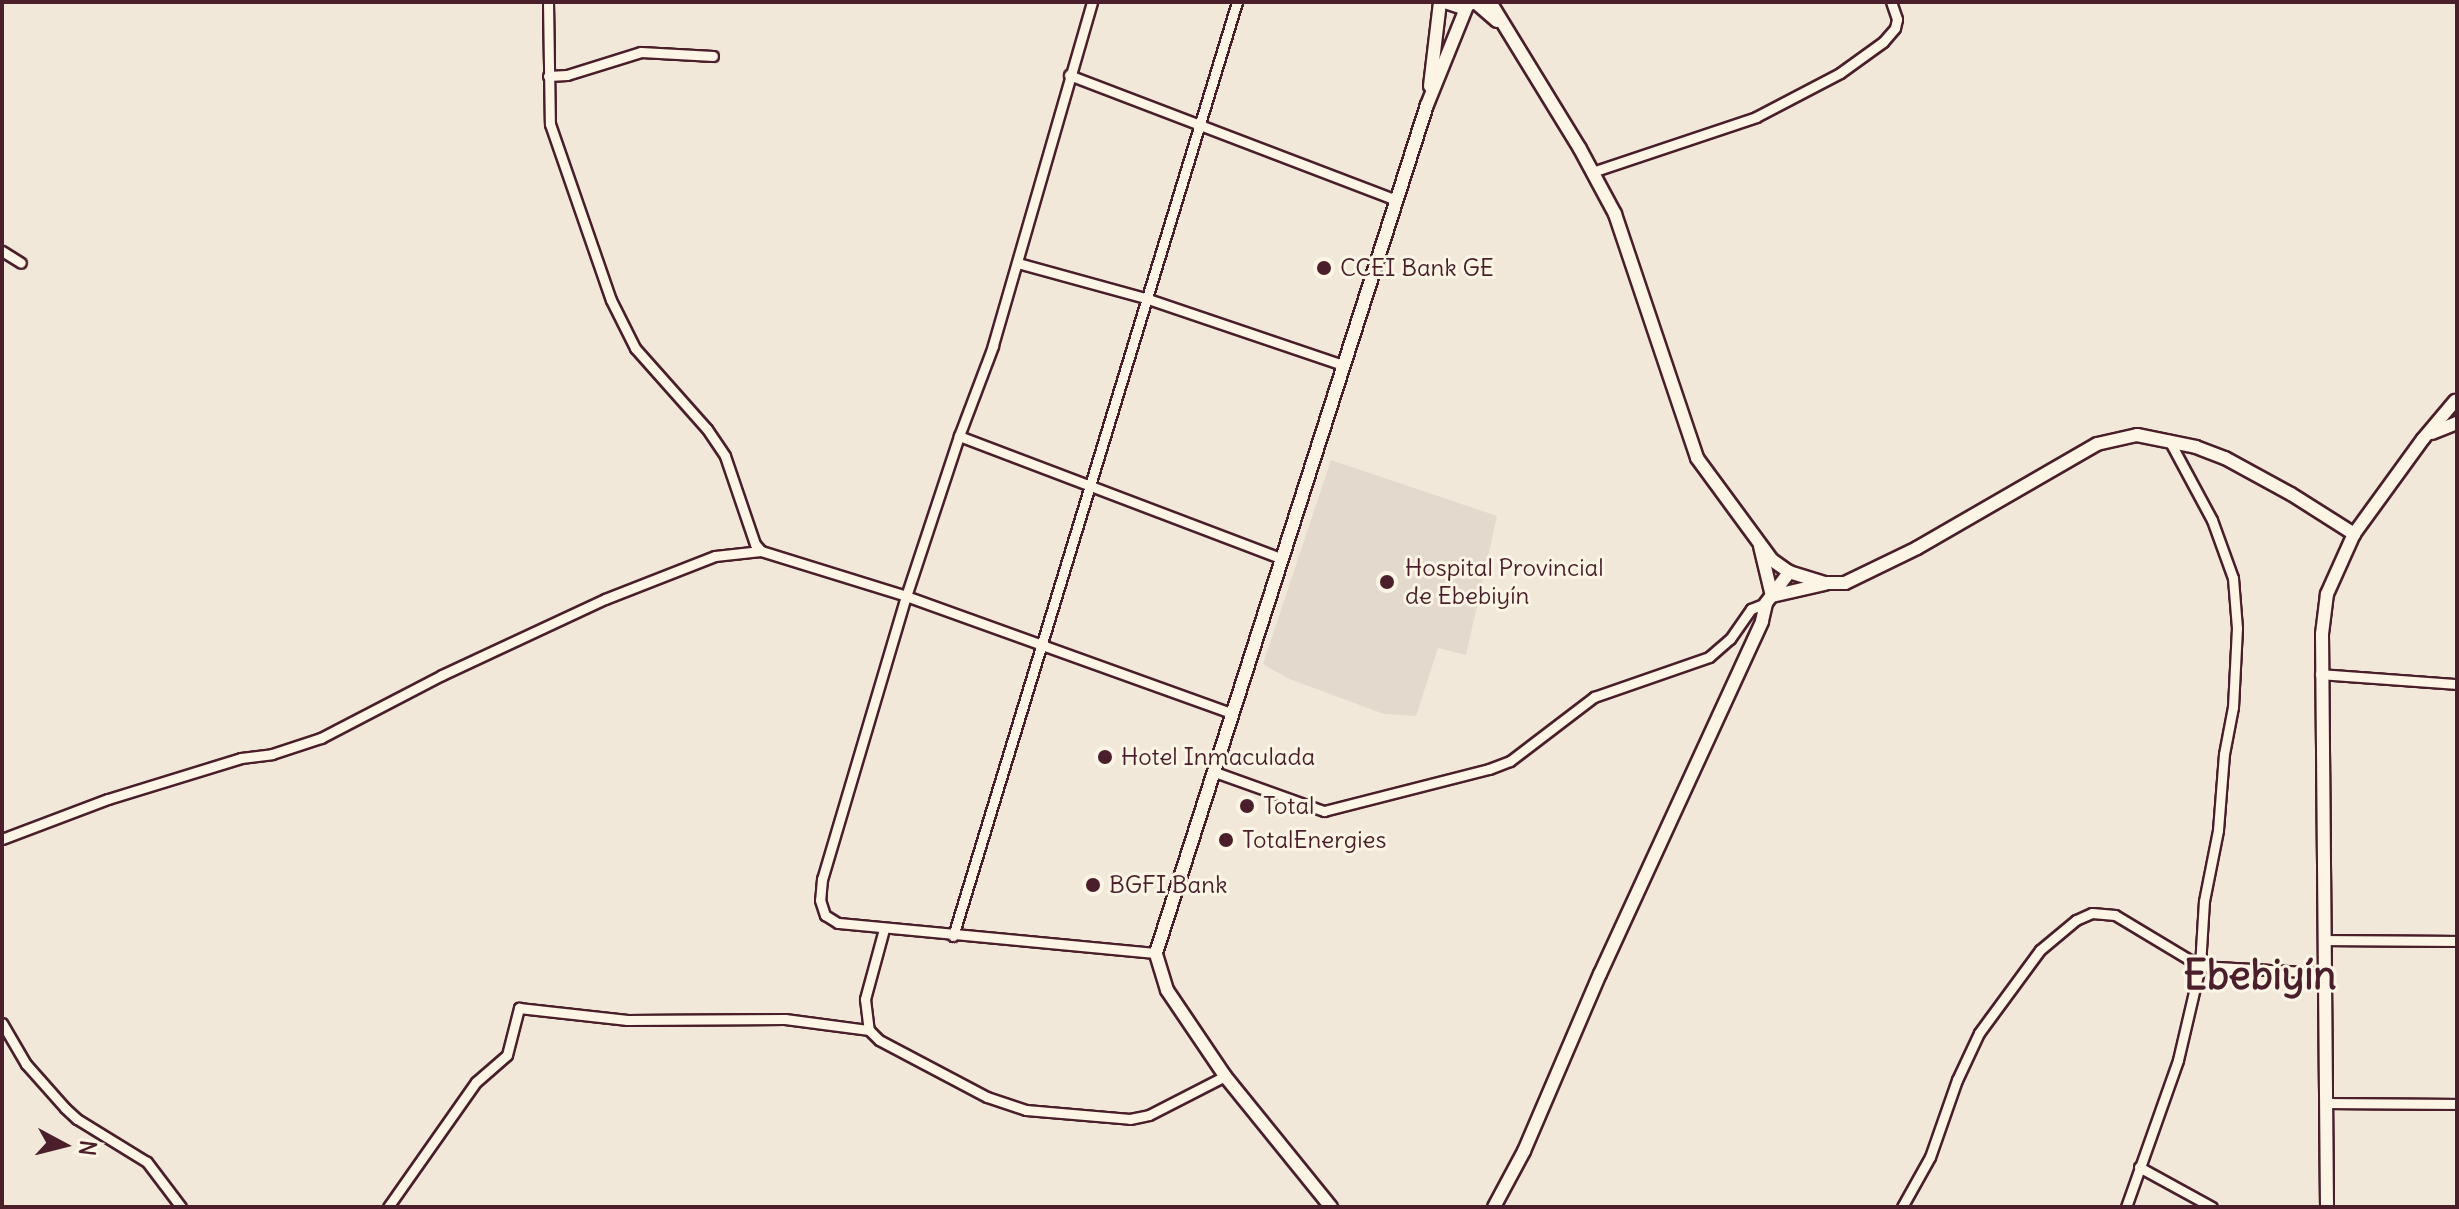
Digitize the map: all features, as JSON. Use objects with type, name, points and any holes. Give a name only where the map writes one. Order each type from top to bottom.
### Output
[{"type":"street","points":[[548,2],[550,124],[622,324],[635,348],[707,429],[725,456],[755,544],[761,551]]},
{"type":"street","points":[[1092,2],[993,346],[959,436],[906,596],[822,879],[820,900],[825,915],[838,923],[1156,953]]},
{"type":"street","points":[[953,936],[1039,642],[1237,2]]},
{"type":"street","points":[[1427,105],[1443,2],[1467,6],[1475,2],[1503,26]]},
{"type":"street","points":[[1490,2],[1615,214],[1689,441],[1708,474],[1772,560],[1789,572],[1826,583]]},
{"type":"street","points":[[1592,172],[1756,117],[1840,73],[1883,42],[1895,28],[1897,19],[1891,2]]},
{"type":"street","points":[[1331,1207],[1225,1076],[1167,990],[1156,953],[1427,105],[1467,6]]},
{"type":"street","points":[[548,76],[567,75],[641,52],[713,56]]},
{"type":"street","points":[[1069,75],[1396,200]]},
{"type":"street","points":[[2,251],[21,263]]},
{"type":"street","points":[[1018,263],[1145,298],[1343,365]]},
{"type":"street","points":[[2327,1207],[2320,674],[2327,594],[2354,534],[2423,439],[2456,404]]},
{"type":"street","points":[[2423,439],[2457,423]]},
{"type":"street","points":[[1212,771],[1324,811],[1489,769],[1510,761],[1594,697],[1709,657],[1730,639],[1751,609],[1769,599],[1826,583],[1845,583],[1917,548],[2097,444],[2137,435],[2169,440],[2225,458],[2291,494],[2354,534]]},
{"type":"street","points":[[959,436],[1281,558]]},
{"type":"street","points":[[2126,1207],[2178,1060],[2200,966],[2204,901],[2218,830],[2224,754],[2233,707],[2237,606],[2233,578],[2212,520],[2169,440]]},
{"type":"street","points":[[1760,542],[1769,599]]},
{"type":"street","points":[[2,839],[108,799],[241,758],[272,754],[321,738],[442,675],[605,599],[715,556],[761,551],[906,596],[1231,713]]},
{"type":"street","points":[[1494,1207],[1524,1151],[1577,1026],[1762,621],[1769,599],[1789,572]]},
{"type":"street","points":[[2320,674],[2457,684]]},
{"type":"street","points":[[1902,1207],[1930,1157],[1957,1080],[1979,1033],[2001,999],[2057,933],[2092,913],[2115,915],[2200,966],[2323,973]]},
{"type":"street","points":[[869,1030],[865,999],[884,929]]},
{"type":"street","points":[[2323,940],[2457,941]]},
{"type":"street","points":[[388,1207],[476,1082],[507,1055],[519,1008],[627,1020],[785,1019],[869,1030],[879,1040],[987,1097],[1026,1110],[1130,1119],[1149,1115],[1225,1076]]},
{"type":"street","points":[[2,1023],[26,1064],[65,1108],[77,1119],[147,1162],[181,1207]]},
{"type":"street","points":[[2327,1103],[2457,1104]]},
{"type":"street","points":[[2139,1167],[2212,1207]]},
{"type":"shaded area","name":"Hospital Provincial de Ebebiyín","points":[[1331,460],[1497,516],[1466,655],[1438,648],[1416,716],[1384,714],[1287,678],[1263,664]]},
{"type":"place","name":"CCEI Bank GE","points":[[1324,268]]},
{"type":"place","name":"Hospital Provincial de Ebebiyín","points":[[1387,582]]},
{"type":"place","name":"Hotel Inmaculada","points":[[1105,757]]},
{"type":"place","name":"Total","points":[[1247,806]]},
{"type":"place","name":"TotalEnergies","points":[[1226,840]]},
{"type":"place","name":"BGFI Bank","points":[[1093,885]]},
{"type":"district","name":"Ebebiyín","points":[[2260,975]]}]
